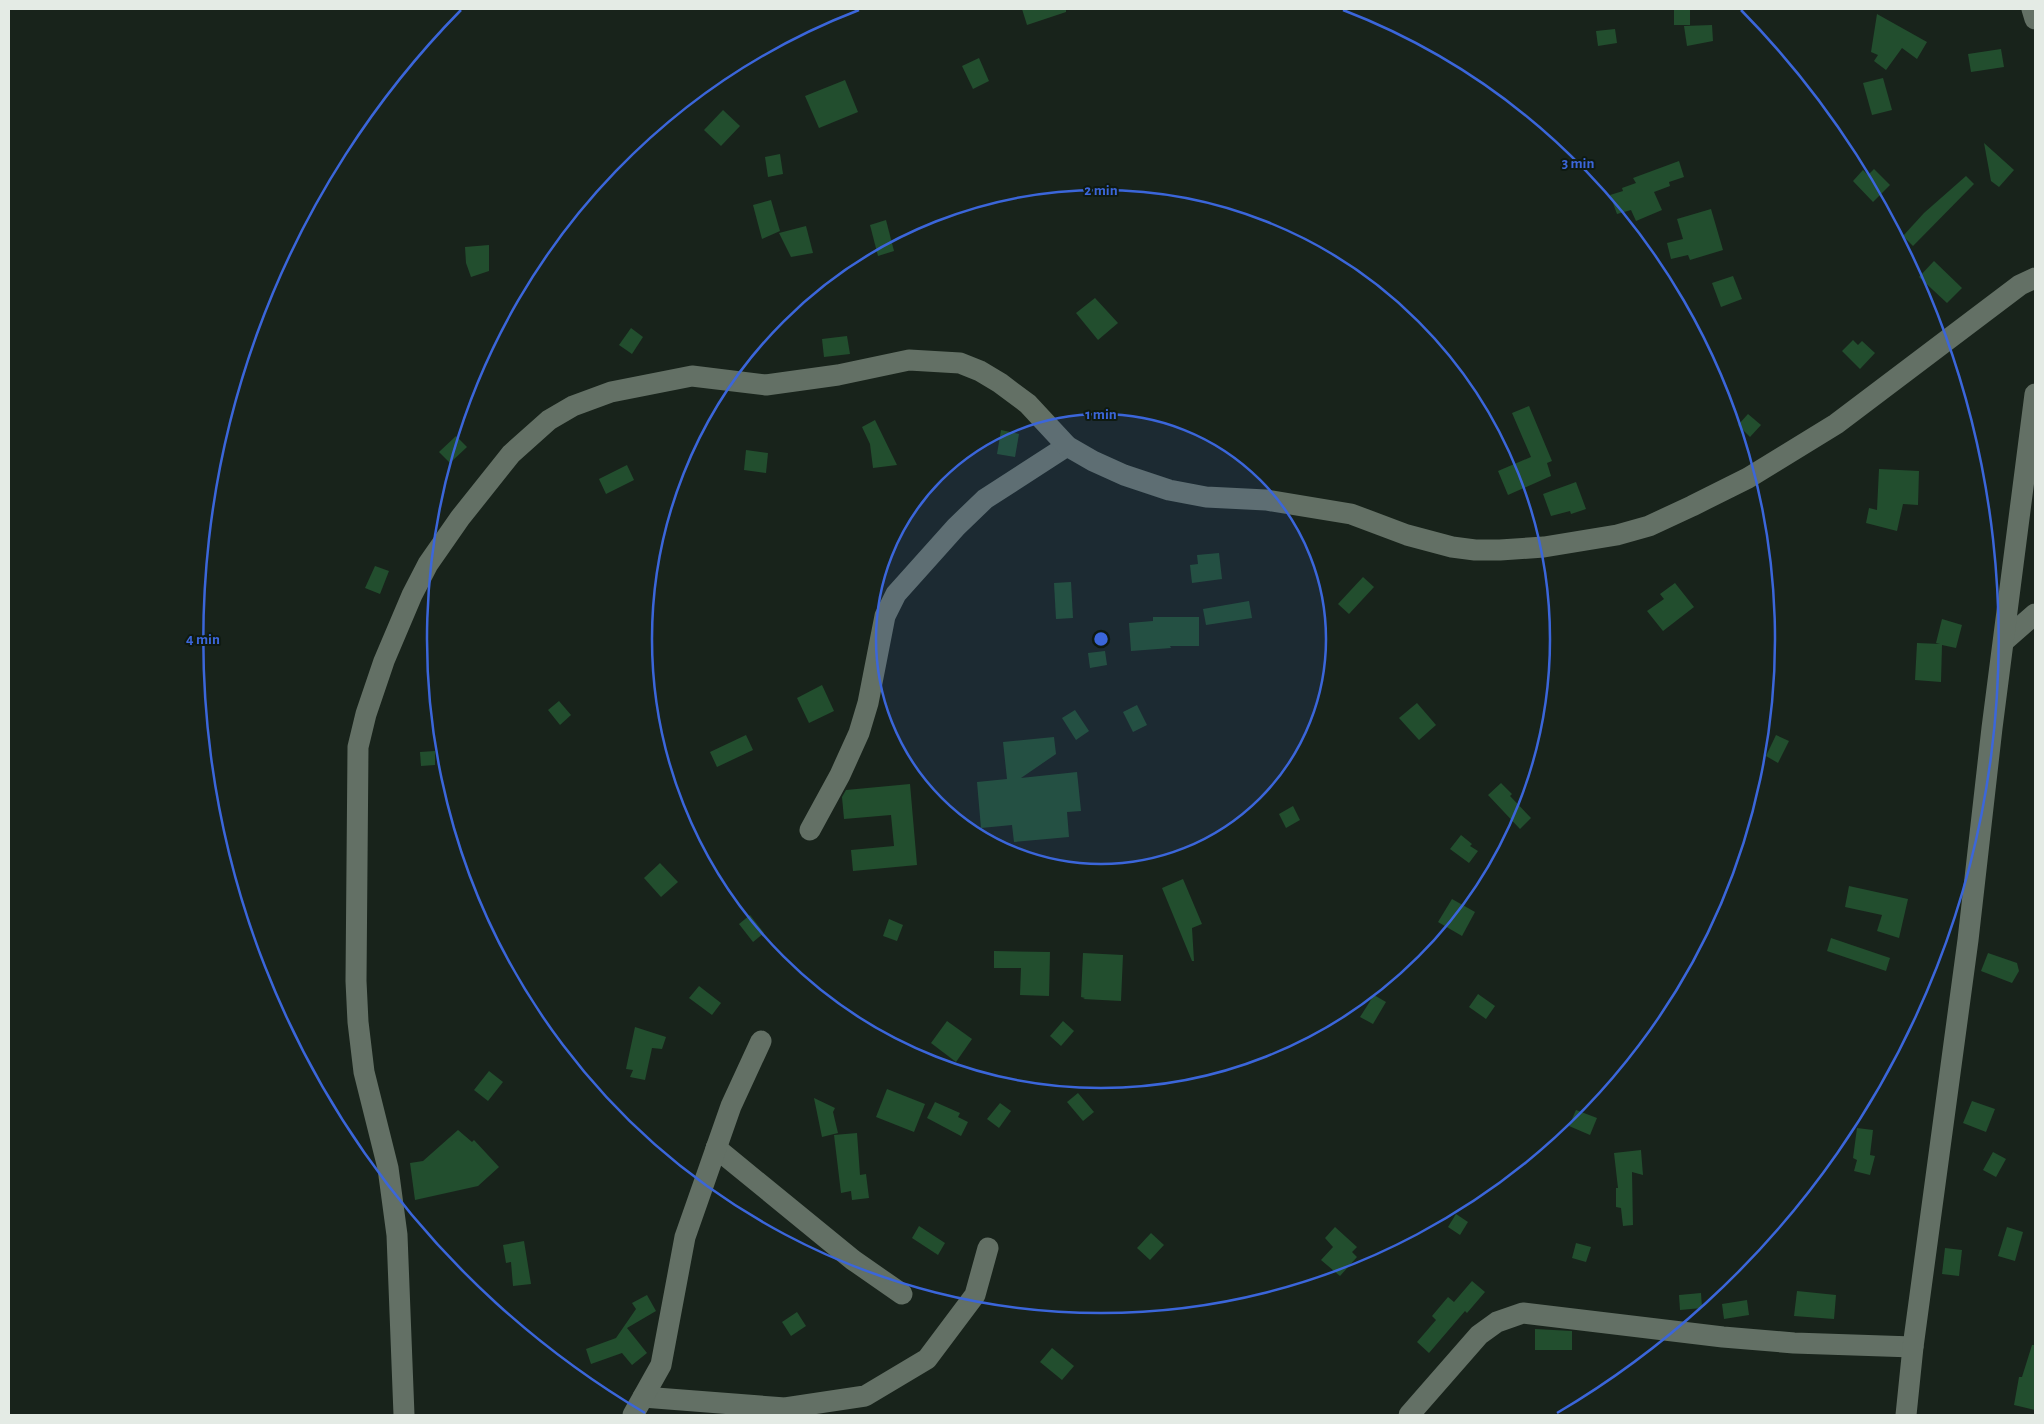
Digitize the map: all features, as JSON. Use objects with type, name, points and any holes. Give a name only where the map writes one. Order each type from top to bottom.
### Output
[{"type":"street","points":[[2032,9],[2035,19]]},
{"type":"street","points":[[404,1415],[400,1291],[395,1226],[388,1168],[364,1072],[358,1022],[358,747],[366,714],[384,661],[412,595],[428,564],[460,518],[511,454],[549,420],[573,406],[611,392],[692,376],[766,385],[838,375],[909,360],[960,363],[980,371],[1000,383],[1028,404],[1067,446],[1093,461],[1124,475],[1169,490],[1206,497],[1266,500],[1351,514],[1407,535],[1452,547],[1475,550],[1500,550],[1580,542],[1617,535],[1649,526],[1692,506],[1755,473],[1836,424],[2020,284],[2035,278]]},
{"type":"street","points":[[1906,1415],[1913,1347],[1968,940],[2035,394]]},
{"type":"street","points":[[810,830],[840,775],[859,733],[868,703],[885,616],[896,594],[956,527],[985,499],[1067,446]]},
{"type":"street","points":[[2004,640],[2035,614]]},
{"type":"street","points":[[761,1041],[731,1106],[686,1237],[661,1364],[638,1406],[785,1408],[865,1396],[927,1359],[975,1295],[988,1248]]},
{"type":"street","points":[[716,1148],[853,1260],[902,1294]]},
{"type":"street","points":[[1409,1415],[1479,1336],[1497,1322],[1523,1313],[1723,1337],[1794,1343],[1913,1347]]},
{"type":"building","points":[[1022,9],[1066,9],[1066,12],[1027,25]]},
{"type":"building","points":[[1674,9],[1690,9],[1690,25],[1674,25]]},
{"type":"building","points":[[1877,14],[1927,42],[1917,59],[1902,48],[1886,70],[1874,61],[1878,55],[1871,52]]},
{"type":"building","points":[[1712,25],[1713,41],[1687,46],[1684,26]]},
{"type":"building","points":[[1615,29],[1617,43],[1598,46],[1596,31]]},
{"type":"building","points":[[2001,49],[2004,67],[1971,72],[1968,54]]},
{"type":"building","points":[[979,58],[989,81],[973,89],[962,66]]},
{"type":"building","points":[[1883,78],[1892,110],[1872,115],[1863,83]]},
{"type":"building","points":[[845,80],[858,112],[819,128],[805,96]]},
{"type":"building","points":[[723,110],[740,126],[721,146],[704,130]]},
{"type":"building","points":[[1984,143],[2014,170],[1999,187],[1991,181]]},
{"type":"building","points":[[780,154],[783,174],[768,177],[765,157]]},
{"type":"building","points":[[1679,161],[1684,177],[1669,182],[1670,186],[1654,192],[1662,210],[1636,221],[1631,210],[1617,214],[1610,195],[1623,191],[1622,188],[1636,183],[1633,178]]},
{"type":"building","points":[[1874,169],[1890,185],[1873,202],[1853,181],[1863,170],[1868,175]]},
{"type":"building","points":[[1966,176],[1974,184],[1913,246],[1903,236],[1924,213]]},
{"type":"building","points":[[771,200],[780,231],[762,239],[753,205]]},
{"type":"building","points":[[1711,209],[1723,250],[1690,260],[1688,255],[1671,259],[1667,243],[1683,239],[1677,219]]},
{"type":"building","points":[[886,220],[894,251],[878,256],[870,225]]},
{"type":"building","points":[[806,226],[813,253],[791,257],[779,233]]},
{"type":"building","points":[[489,245],[489,271],[471,277],[466,263],[465,247]]},
{"type":"building","points":[[1934,261],[1962,288],[1947,303],[1919,277]]},
{"type":"building","points":[[1733,276],[1742,299],[1721,307],[1712,283]]},
{"type":"building","points":[[1095,298],[1118,323],[1098,340],[1076,313]]},
{"type":"building","points":[[631,328],[643,337],[632,354],[619,345]]},
{"type":"building","points":[[847,336],[850,354],[824,357],[822,339]]},
{"type":"building","points":[[1853,340],[1858,345],[1862,341],[1875,353],[1860,369],[1842,351]]},
{"type":"building","points":[[1529,406],[1552,461],[1547,463],[1551,476],[1508,495],[1498,471],[1531,457],[1512,413]]},
{"type":"building","points":[[1748,414],[1761,425],[1750,437],[1738,425]]},
{"type":"building","points":[[875,420],[897,465],[873,468],[870,444],[862,427]]},
{"type":"building","points":[[1001,430],[1019,434],[1015,457],[997,454]]},
{"type":"building","points":[[456,436],[467,447],[450,463],[439,452]]},
{"type":"building","points":[[746,450],[768,453],[766,473],[744,470]]},
{"type":"building","points":[[627,465],[634,480],[606,494],[599,479]]},
{"type":"building","points":[[1879,469],[1919,471],[1918,505],[1903,504],[1897,531],[1866,523],[1869,508],[1877,510]]},
{"type":"building","points":[[1576,482],[1586,509],[1571,514],[1570,511],[1551,516],[1543,494]]},
{"type":"building","points":[[1219,553],[1222,579],[1192,583],[1190,565],[1198,564],[1197,555]]},
{"type":"building","points":[[375,566],[389,571],[380,594],[365,588]]},
{"type":"building","points":[[1363,577],[1374,587],[1349,614],[1338,604]]},
{"type":"building","points":[[1071,582],[1073,618],[1056,619],[1054,583]]},
{"type":"building","points":[[1675,583],[1694,607],[1663,631],[1647,611],[1664,599],[1660,594]]},
{"type":"building","points":[[1249,601],[1252,618],[1206,625],[1203,609]]},
{"type":"building","points":[[1153,617],[1199,617],[1199,646],[1170,646],[1171,648],[1131,651],[1129,623],[1153,621]]},
{"type":"building","points":[[1942,619],[1962,625],[1956,648],[1942,645],[1941,682],[1915,680],[1917,643],[1940,644],[1936,643]]},
{"type":"building","points":[[1105,651],[1107,665],[1090,668],[1088,653]]},
{"type":"building","points":[[822,685],[834,711],[809,723],[797,698]]},
{"type":"building","points":[[559,701],[571,715],[560,725],[548,710]]},
{"type":"building","points":[[1417,703],[1436,725],[1419,740],[1399,718]]},
{"type":"building","points":[[1137,705],[1147,725],[1133,732],[1123,712]]},
{"type":"building","points":[[1075,710],[1089,731],[1076,740],[1062,718]]},
{"type":"building","points":[[746,735],[753,750],[717,767],[710,752]]},
{"type":"building","points":[[1776,735],[1789,741],[1778,763],[1766,756]]},
{"type":"building","points":[[1054,737],[1056,754],[1021,778],[1077,772],[1081,811],[1067,812],[1069,837],[1014,842],[1012,825],[981,828],[977,782],[1007,779],[1003,742]]},
{"type":"building","points":[[435,751],[435,765],[421,766],[420,752]]},
{"type":"building","points":[[1501,783],[1512,794],[1510,796],[1531,818],[1520,829],[1488,795]]},
{"type":"building","points":[[910,784],[917,865],[853,871],[851,850],[894,846],[891,815],[844,819],[842,797],[846,790]]},
{"type":"building","points":[[1293,806],[1300,820],[1286,828],[1279,814]]},
{"type":"building","points":[[1461,835],[1472,844],[1470,846],[1478,851],[1469,863],[1450,849]]},
{"type":"building","points":[[660,863],[678,882],[661,897],[644,878]]},
{"type":"building","points":[[1183,879],[1202,924],[1192,928],[1194,961],[1192,961],[1162,888]]},
{"type":"building","points":[[1849,886],[1908,899],[1899,938],[1877,931],[1882,915],[1845,907]]},
{"type":"building","points":[[1452,899],[1475,912],[1462,936],[1438,922]]},
{"type":"building","points":[[750,915],[764,933],[753,942],[739,924]]},
{"type":"building","points":[[889,919],[903,925],[897,941],[883,936]]},
{"type":"building","points":[[1831,938],[1890,958],[1886,971],[1827,951]]},
{"type":"building","points":[[994,951],[1050,952],[1049,996],[1020,995],[1021,968],[994,968]]},
{"type":"building","points":[[1083,953],[1123,955],[1121,1001],[1083,999],[1085,998],[1081,997]]},
{"type":"building","points":[[1988,953],[2017,963],[2019,971],[2012,983],[1981,971]]},
{"type":"building","points":[[699,986],[721,1003],[712,1015],[689,998]]},
{"type":"building","points":[[1478,994],[1495,1006],[1486,1019],[1469,1007]]},
{"type":"building","points":[[1374,995],[1386,1002],[1373,1024],[1360,1017]]},
{"type":"building","points":[[947,1021],[972,1039],[956,1062],[931,1043]]},
{"type":"building","points":[[1063,1021],[1074,1031],[1061,1046],[1050,1036]]},
{"type":"building","points":[[635,1027],[666,1037],[662,1049],[652,1048],[645,1080],[630,1077],[633,1070],[626,1069]]},
{"type":"building","points":[[489,1071],[503,1082],[488,1101],[474,1090]]},
{"type":"building","points":[[887,1089],[925,1104],[914,1132],[876,1117]]},
{"type":"building","points":[[1078,1093],[1094,1112],[1083,1121],[1067,1102]]},
{"type":"building","points":[[814,1098],[835,1108],[833,1112],[838,1133],[822,1137]]},
{"type":"building","points":[[1972,1101],[1995,1109],[1986,1132],[1963,1123]]},
{"type":"building","points":[[935,1102],[960,1113],[958,1117],[968,1122],[961,1136],[927,1118]]},
{"type":"building","points":[[1000,1103],[1011,1111],[999,1128],[987,1119]]},
{"type":"building","points":[[1576,1110],[1597,1118],[1590,1135],[1569,1126]]},
{"type":"building","points":[[1857,1128],[1873,1130],[1870,1155],[1875,1156],[1870,1175],[1854,1171],[1857,1160],[1853,1158]]},
{"type":"building","points":[[458,1130],[472,1142],[474,1140],[499,1167],[478,1186],[415,1200],[410,1163],[423,1161]]},
{"type":"building","points":[[857,1133],[860,1175],[866,1174],[869,1198],[852,1200],[851,1191],[841,1193],[834,1135]]},
{"type":"building","points":[[1641,1150],[1643,1175],[1632,1172],[1633,1225],[1623,1226],[1621,1208],[1616,1207],[1616,1188],[1618,1188],[1614,1153]]},
{"type":"building","points":[[1993,1152],[2006,1159],[1996,1177],[1983,1170]]},
{"type":"building","points":[[1456,1214],[1468,1222],[1460,1235],[1448,1227]]},
{"type":"building","points":[[919,1226],[945,1243],[938,1255],[912,1238]]},
{"type":"building","points":[[1335,1227],[1357,1247],[1352,1252],[1357,1257],[1340,1276],[1321,1260],[1333,1247],[1325,1238]]},
{"type":"building","points":[[2007,1227],[2023,1232],[2015,1261],[1998,1256]]},
{"type":"building","points":[[1151,1233],[1164,1245],[1150,1260],[1137,1248]]},
{"type":"building","points":[[524,1241],[531,1284],[513,1286],[511,1262],[506,1263],[503,1245]]},
{"type":"building","points":[[1576,1243],[1591,1247],[1586,1262],[1572,1258]]},
{"type":"building","points":[[1945,1248],[1962,1250],[1959,1276],[1942,1274]]},
{"type":"building","points":[[1472,1281],[1485,1292],[1467,1313],[1465,1311],[1429,1353],[1417,1342],[1436,1320],[1432,1316],[1448,1297],[1454,1302]]},
{"type":"building","points":[[1797,1291],[1836,1295],[1834,1319],[1794,1316]]},
{"type":"building","points":[[1701,1293],[1702,1308],[1680,1310],[1679,1295]]},
{"type":"building","points":[[647,1295],[656,1311],[627,1328],[647,1353],[632,1365],[622,1353],[591,1364],[586,1349],[616,1338],[636,1309],[632,1303]]},
{"type":"building","points":[[1747,1300],[1749,1315],[1724,1319],[1722,1304]]},
{"type":"building","points":[[797,1312],[806,1326],[791,1336],[782,1322]]},
{"type":"building","points":[[1535,1329],[1572,1331],[1572,1350],[1535,1350]]},
{"type":"building","points":[[2032,1345],[2035,1345],[2035,1410],[2014,1405],[2019,1377],[2022,1377]]},
{"type":"building","points":[[1052,1348],[1074,1366],[1062,1380],[1040,1362]]}]
